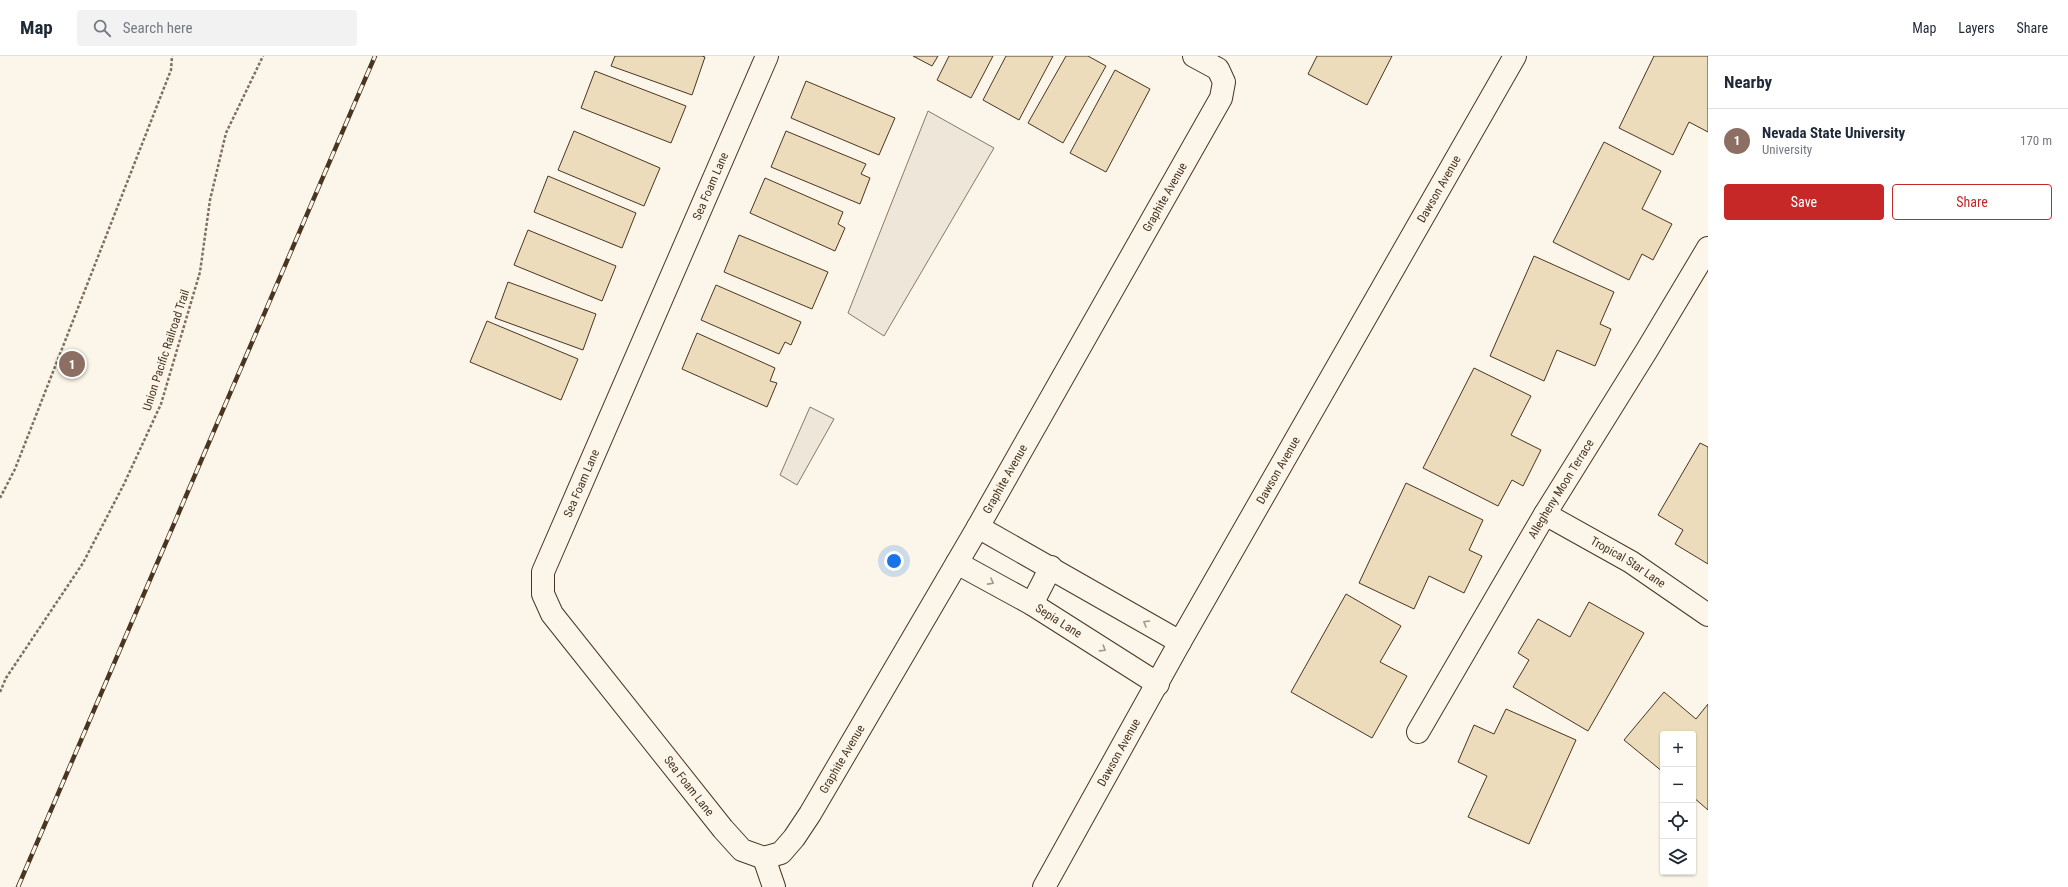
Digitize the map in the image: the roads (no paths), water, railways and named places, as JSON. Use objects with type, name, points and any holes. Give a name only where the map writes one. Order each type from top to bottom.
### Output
[{"type":"street","name":"Sea Foam Lane","points":[[764,858],[742,850],[723,829],[552,614],[543,594],[543,572],[767,56]]},
{"type":"street","name":"Graphite Avenue","points":[[764,858],[781,853],[798,832],[978,527],[1221,98],[1224,82],[1218,69],[1194,56]]},
{"type":"street","name":"Dawson Avenue","points":[[1044,887],[1180,642],[1515,56]]},
{"type":"street","name":"Allegheny Moon Terrace","points":[[1418,732],[1545,514],[1647,350],[1708,248]]},
{"type":"street","name":"Tropical Star Lane","points":[[1545,514],[1631,562],[1708,615]]},
{"type":"street","points":[[978,527],[1051,567],[1180,642]]},
{"type":"street","name":"Sepia Lane","points":[[957,563],[1032,604],[1158,684]]},
{"type":"street","points":[[1032,604],[1051,567]]},
{"type":"street","points":[[764,858],[774,887]]},
{"type":"railway","points":[[18,887],[375,56]]},
{"type":"place","name":"Nevada State University","points":[[72,364]]}]
